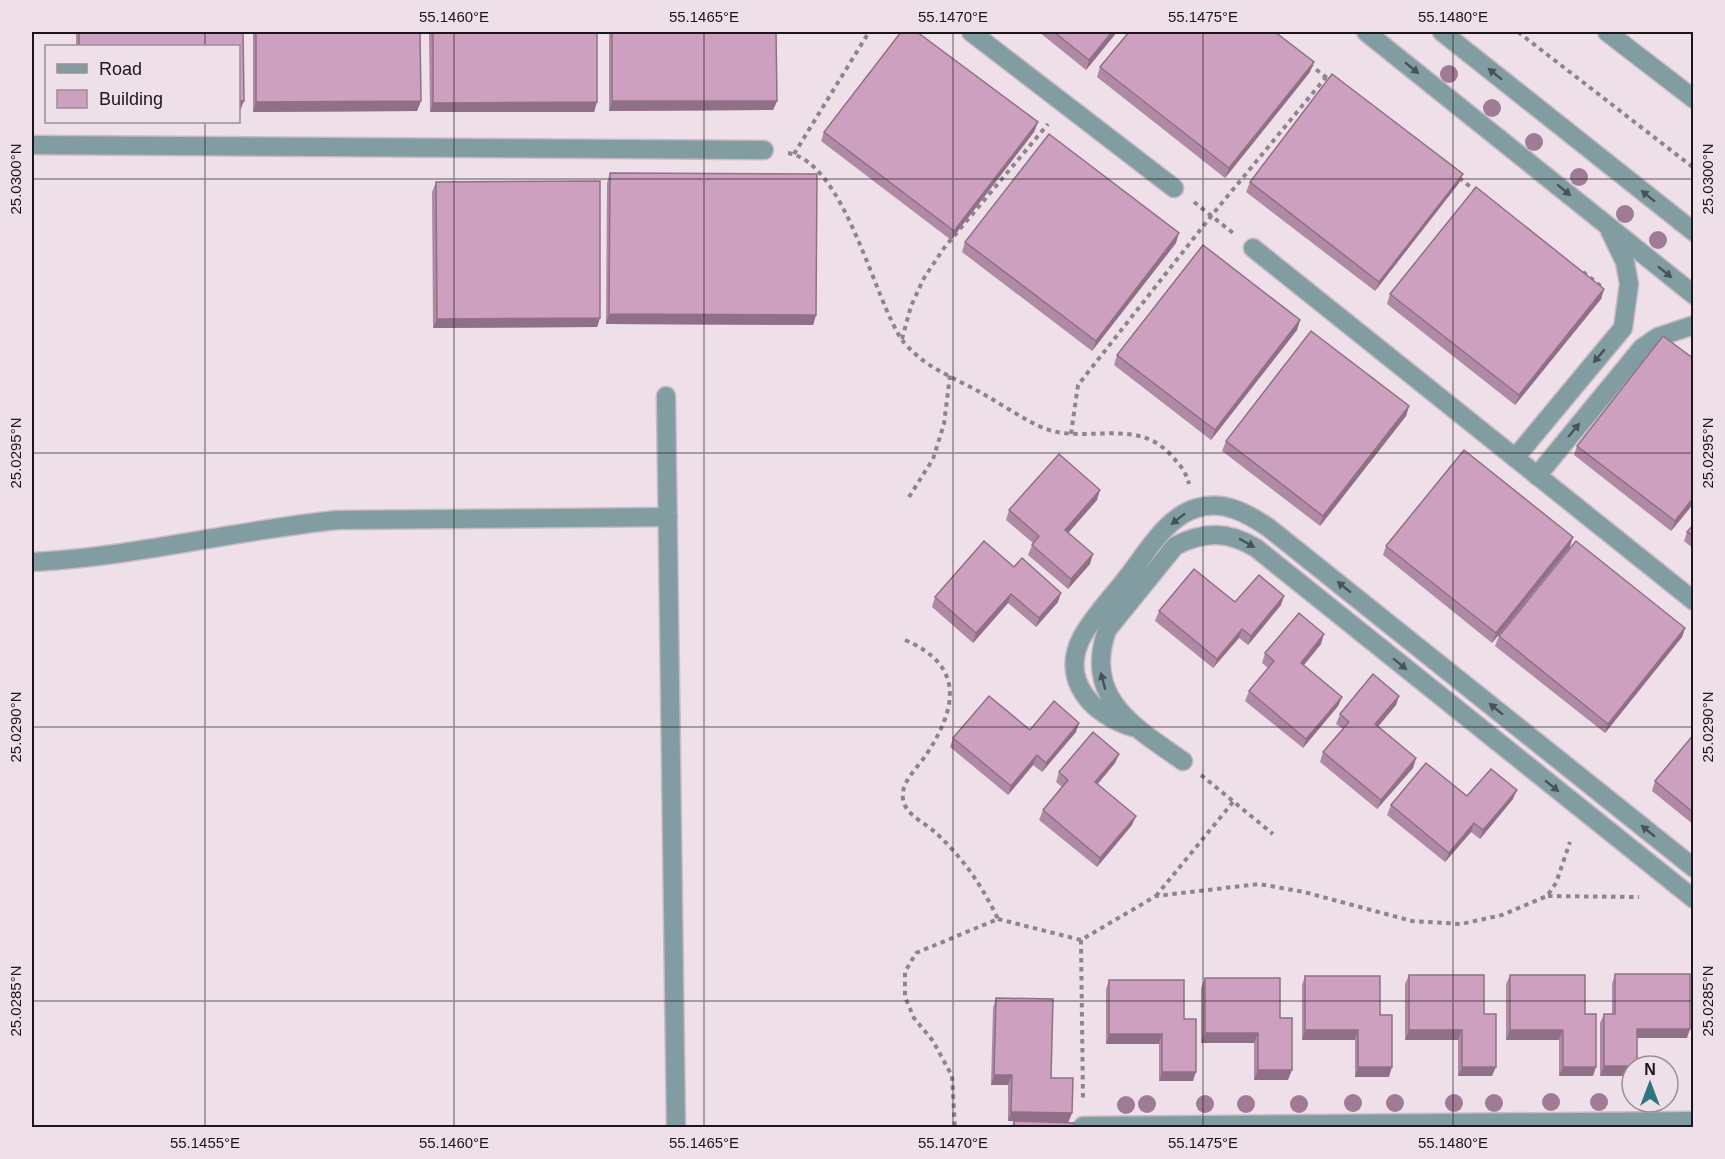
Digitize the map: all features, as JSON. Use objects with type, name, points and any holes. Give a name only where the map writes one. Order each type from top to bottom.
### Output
[{"type":"street","points":[[971,32],[1174,188]]},
{"type":"street","points":[[1366,32],[1694,295]]},
{"type":"street","points":[[1442,32],[1694,232]]},
{"type":"street","points":[[1608,32],[1694,99]]},
{"type":"street","points":[[32,146],[764,150]]},
{"type":"street","points":[[1515,458],[1623,328],[1628,306],[1629,284],[1616,241],[1604,222]]},
{"type":"street","points":[[1253,248],[1694,601]]},
{"type":"street","points":[[1537,476],[1642,348],[1658,337],[1694,325]]},
{"type":"street","points":[[666,396],[676,1128]]},
{"type":"street","points":[[1136,728],[1106,717],[1085,696],[1078,683],[1076,653],[1089,626],[1161,534],[1177,518],[1196,508],[1221,506],[1233,508],[1269,528],[1694,868]]},
{"type":"street","points":[[32,562],[93,557],[292,524],[338,520],[668,517]]},
{"type":"street","points":[[1183,760],[1136,728],[1110,699],[1104,688],[1100,659],[1107,630],[1175,546],[1191,537],[1207,534],[1241,539],[1694,899]]},
{"type":"street","points":[[1083,1126],[1694,1120]]},
{"type":"path","points":[[794,154],[869,32]]},
{"type":"path","points":[[1518,32],[1694,168]]},
{"type":"path","points":[[1301,58],[1335,84]]},
{"type":"path","points":[[1071,435],[1078,385],[1212,215],[1326,77]]},
{"type":"path","points":[[902,340],[911,306],[924,278],[945,248],[1064,104]]},
{"type":"path","points":[[764,150],[794,154],[818,172],[838,196],[902,340],[932,367],[951,375],[1041,427],[1071,435],[1115,431],[1140,435],[1161,445],[1186,472],[1196,508]]},
{"type":"path","points":[[1458,177],[1486,199]]},
{"type":"path","points":[[1174,188],[1253,248]]},
{"type":"path","points":[[1580,270],[1628,306]]},
{"type":"path","points":[[909,497],[933,459],[945,424],[951,375]]},
{"type":"path","points":[[905,640],[928,650],[946,671],[951,696],[942,724],[927,753],[904,785],[902,797],[907,810],[960,856],[984,891],[998,920]]},
{"type":"path","points":[[1183,760],[1273,834]]},
{"type":"path","points":[[955,1128],[952,1076],[933,1041],[914,1018],[904,997],[905,972],[916,953],[998,920],[1081,940],[1156,896],[1233,802]]},
{"type":"path","points":[[1547,896],[1556,883],[1570,842]]},
{"type":"path","points":[[1156,896],[1258,884],[1304,892],[1412,921],[1461,924],[1502,915],[1547,896],[1639,897]]},
{"type":"path","points":[[1081,940],[1083,1126]]},
{"type":"building","points":[[79,32],[243,32],[244,101],[240,101],[240,45],[79,45]]},
{"type":"building","points":[[256,32],[420,32],[421,101],[256,102]]},
{"type":"building","points":[[433,32],[597,32],[597,102],[433,103]]},
{"type":"building","points":[[612,32],[776,32],[777,101],[612,101]]},
{"type":"building","points":[[901,32],[917,32],[1038,122],[954,231],[824,132]]},
{"type":"building","points":[[1054,32],[1112,32],[1089,60]]},
{"type":"building","points":[[1129,32],[1275,32],[1314,62],[1229,168],[1100,67]]},
{"type":"building","points":[[1332,74],[1463,174],[1379,282],[1250,182]]},
{"type":"building","points":[[1049,134],[1179,233],[1096,341],[965,242]]},
{"type":"building","points":[[610,173],[817,174],[816,315],[609,314]]},
{"type":"building","points":[[600,181],[600,318],[437,319],[436,182]]},
{"type":"building","points":[[1476,187],[1604,289],[1519,395],[1390,294]]},
{"type":"building","points":[[1203,245],[1300,320],[1215,430],[1117,355]]},
{"type":"building","points":[[1311,331],[1409,406],[1323,516],[1226,441]]},
{"type":"building","points":[[1663,336],[1694,359],[1694,497],[1675,521],[1577,446]]},
{"type":"building","points":[[1464,450],[1573,537],[1496,633],[1386,546]]},
{"type":"building","points":[[1059,454],[1100,490],[1065,530],[1093,554],[1071,579],[1032,545],[1039,536],[1009,510]]},
{"type":"building","points":[[1694,524],[1694,536],[1687,532]]},
{"type":"building","points":[[984,541],[1014,567],[1022,558],[1061,593],[1039,618],[1011,594],[976,633],[935,597]]},
{"type":"building","points":[[1576,541],[1685,628],[1608,724],[1499,636]]},
{"type":"building","points":[[1194,569],[1235,602],[1259,575],[1284,596],[1251,636],[1242,629],[1217,659],[1159,611]]},
{"type":"building","points":[[1299,613],[1324,634],[1301,663],[1342,697],[1306,739],[1249,691],[1274,661],[1265,653]]},
{"type":"building","points":[[1373,674],[1399,696],[1375,724],[1416,758],[1381,800],[1323,752],[1349,722],[1340,714]]},
{"type":"building","points":[[989,696],[1030,730],[1054,701],[1079,723],[1046,763],[1037,755],[1011,786],[953,738]]},
{"type":"building","points":[[1093,732],[1119,754],[1095,782],[1136,816],[1100,858],[1043,810],[1068,780],[1059,772]]},
{"type":"building","points":[[1694,734],[1694,813],[1655,781]]},
{"type":"building","points":[[1426,763],[1467,796],[1491,769],[1517,790],[1483,830],[1474,823],[1449,853],[1391,805]]},
{"type":"building","points":[[1615,974],[1690,974],[1690,1029],[1637,1029],[1637,1054],[1620,1054],[1620,1066],[1604,1066],[1604,1014],[1615,1014]]},
{"type":"building","points":[[1409,975],[1484,975],[1484,1014],[1496,1014],[1496,1067],[1462,1067],[1462,1030],[1409,1030]]},
{"type":"building","points":[[1510,975],[1585,975],[1585,1014],[1596,1014],[1596,1067],[1563,1067],[1563,1030],[1510,1030]]},
{"type":"building","points":[[1305,976],[1380,976],[1380,1015],[1392,1015],[1392,1067],[1358,1067],[1358,1030],[1305,1030]]},
{"type":"building","points":[[1205,978],[1280,978],[1280,1018],[1292,1018],[1292,1070],[1258,1070],[1258,1033],[1205,1033]]},
{"type":"building","points":[[1109,980],[1184,980],[1184,1019],[1196,1019],[1196,1072],[1162,1072],[1162,1034],[1109,1034]]},
{"type":"building","points":[[996,998],[1053,999],[1051,1078],[1073,1078],[1072,1113],[1011,1112],[1012,1075],[994,1075]]},
{"type":"building","points":[[1014,1121],[1074,1123],[1074,1128],[1014,1128]]}]
